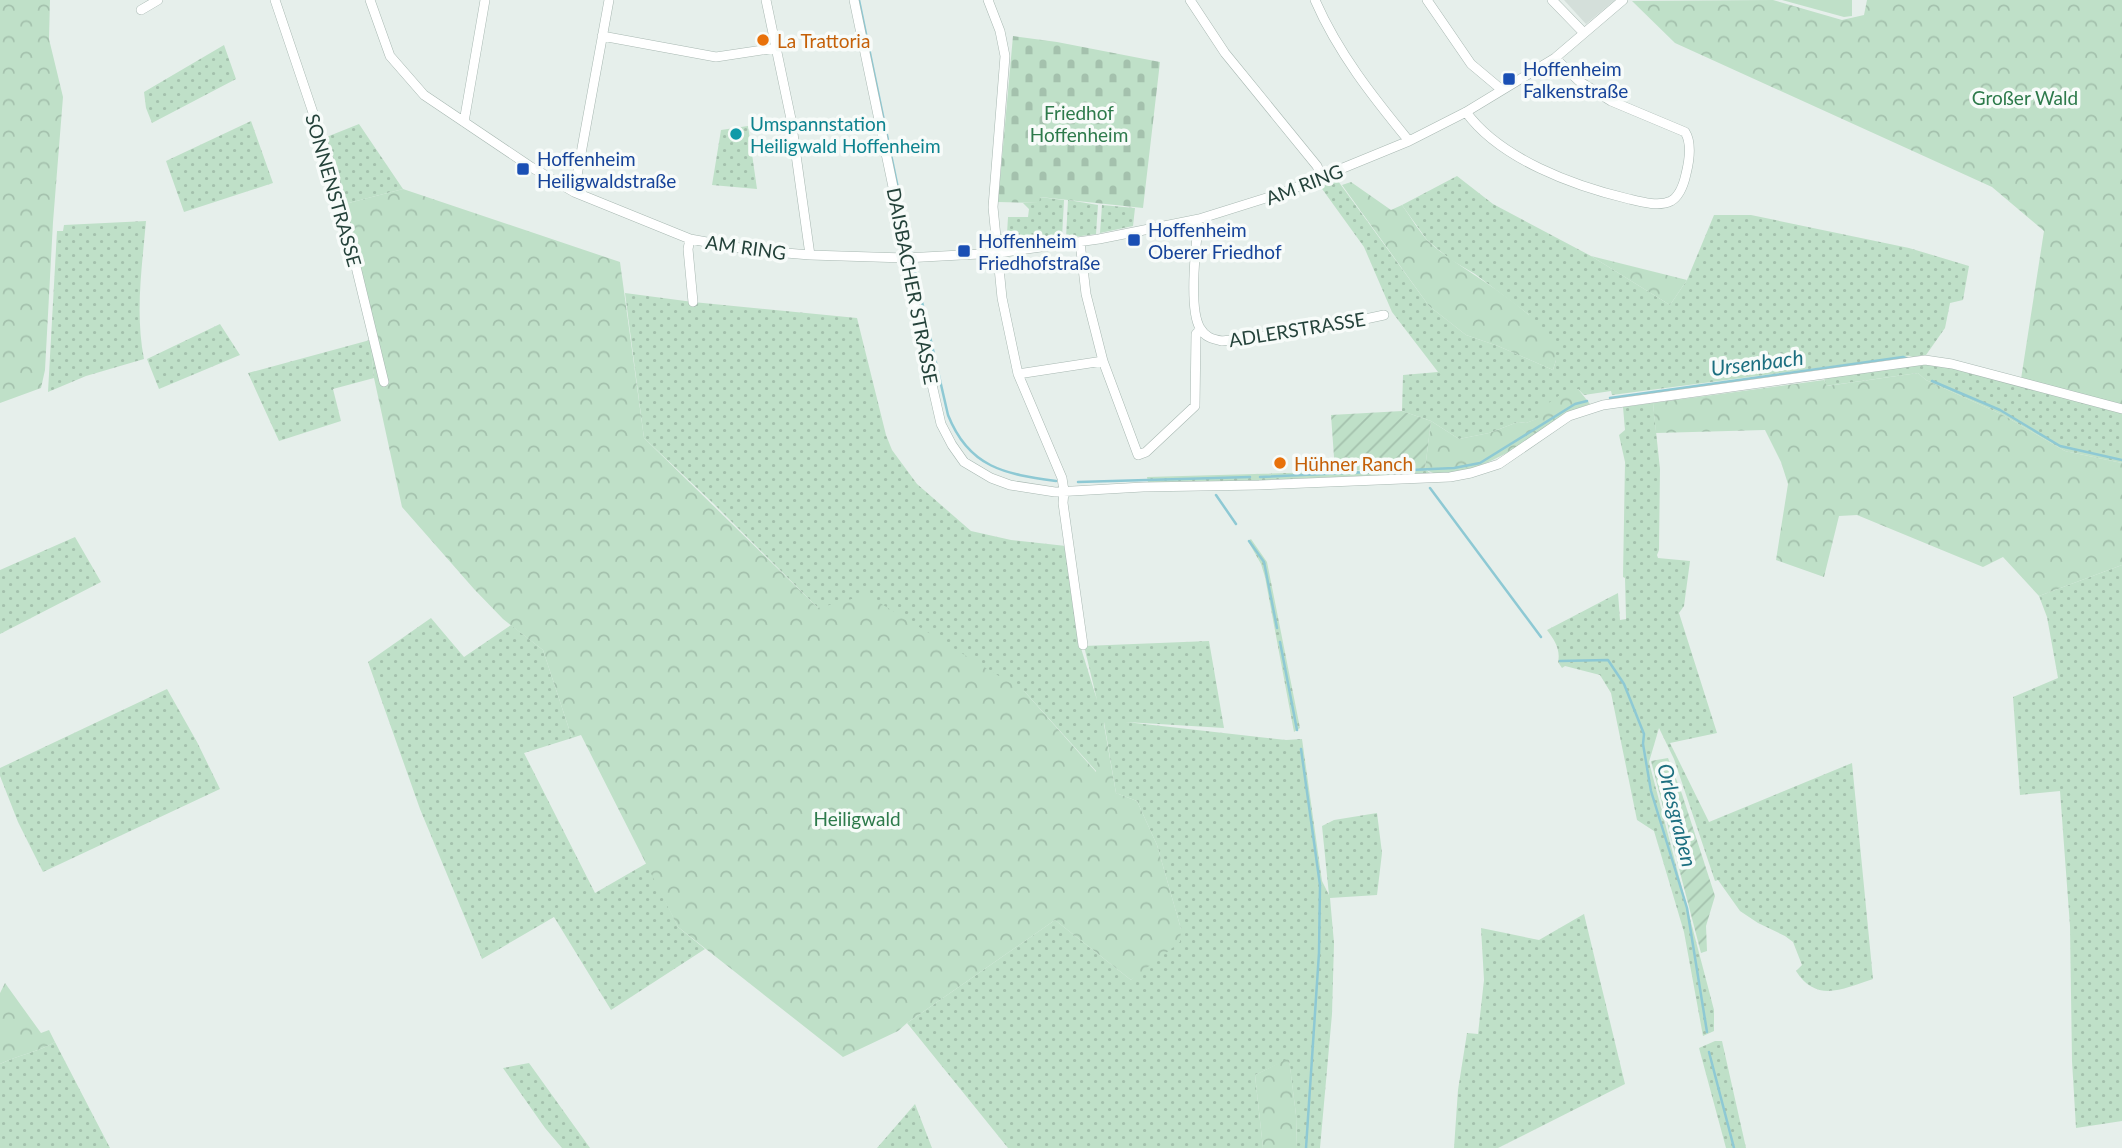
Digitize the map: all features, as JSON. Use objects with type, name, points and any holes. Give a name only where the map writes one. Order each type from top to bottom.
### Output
[{"type":"street","points":[[141,10],[158,0]]},
{"type":"street","name":"SONNENSTRASSE","points":[[275,0],[333,172],[384,382]]},
{"type":"street","name":"AM RING","points":[[370,0],[390,56],[424,95],[531,167],[574,192],[690,239],[751,250],[905,258],[998,253],[1080,242],[1199,219],[1282,193],[1409,141],[1466,112],[1555,58],[1623,0]]},
{"type":"street","points":[[464,122],[485,0]]},
{"type":"street","points":[[574,192],[609,0]]},
{"type":"street","points":[[765,0],[791,119],[810,255]]},
{"type":"street","name":"DAISBACHER STRASSE","points":[[853,0],[941,424],[964,461],[991,478],[1010,485],[1055,492],[1143,486],[1294,484],[1450,477],[1471,474],[1499,464],[1569,416],[1603,405],[1926,360],[1952,364],[2122,409]]},
{"type":"street","points":[[1190,0],[1225,53],[1317,166],[1322,178]]},
{"type":"street","points":[[1315,0],[1348,62],[1409,141]]},
{"type":"street","points":[[1427,0],[1471,64],[1502,90]]},
{"type":"street","points":[[1552,0],[1584,33]]},
{"type":"street","points":[[991,2],[1005,56],[993,207],[1002,298],[1018,374],[1062,478],[1064,513],[1083,645]]},
{"type":"street","points":[[602,36],[716,57],[776,48]]},
{"type":"street","points":[[1466,112],[1477,127],[1495,141],[1546,172],[1582,187],[1644,202],[1662,204],[1675,198],[1687,170],[1689,143],[1685,132],[1611,101],[1579,81],[1555,58]]},
{"type":"street","name":"ADLERSTRASSE","points":[[1199,219],[1194,264],[1196,318],[1200,330],[1209,339],[1222,341],[1314,330],[1384,315]]},
{"type":"street","name":"AM RING","points":[[690,239],[688,249],[693,302]]},
{"type":"street","points":[[1080,242],[1086,294],[1103,361],[1138,455],[1146,452],[1195,406],[1196,334],[1200,330]]},
{"type":"street","points":[[1018,374],[1103,361]]},
{"type":"shaded area","points":[[1564,0],[1615,0],[1586,24]]},
{"type":"green space","points":[[0,0],[50,0],[49,39],[63,97],[45,370],[41,388],[0,403]]},
{"type":"green space","name":"Großer Wald","points":[[1773,0],[1842,20],[1864,15],[1867,0],[2122,0],[2122,407],[2021,379],[2044,231],[1992,187],[1675,43],[1632,1]]},
{"type":"green space","points":[[1782,0],[1852,0],[1852,16],[1844,17]]},
{"type":"green space","name":"Friedhof Hoffenheim","points":[[1013,36],[1160,62],[1143,208],[1040,197],[1039,203],[998,202]]},
{"type":"green space","points":[[224,45],[236,79],[152,123],[144,92]]},
{"type":"green space","points":[[251,121],[273,183],[184,212],[166,161]]},
{"type":"green space","points":[[359,124],[403,189],[337,206],[324,138]]},
{"type":"green space","points":[[748,126],[757,189],[712,185],[721,130]]},
{"type":"green space","points":[[1457,176],[1493,204],[1591,256],[1670,305],[1687,280],[1714,215],[1751,215],[1909,248],[1969,266],[1963,300],[1950,303],[1945,328],[1926,355],[1612,395],[1611,391],[1584,395],[1578,389],[1540,418],[1459,439],[1431,421],[1402,411],[1403,375],[1438,372],[1392,312],[1364,247],[1320,186],[1338,181],[1429,306],[1466,335],[1553,370],[1556,360],[1528,314],[1427,240],[1402,205]]},
{"type":"green space","points":[[1351,182],[1391,210],[1402,205],[1427,240],[1523,310],[1540,326],[1552,343],[1556,360],[1553,370],[1466,335],[1429,306],[1342,185]]},
{"type":"green space","name":"Heiligwald","points":[[403,189],[620,262],[644,438],[818,608],[867,595],[1025,692],[1096,772],[1103,719],[1116,793],[1137,801],[1157,845],[1181,929],[1180,942],[1131,980],[1055,920],[898,1031],[843,1057],[678,927],[581,735],[572,738],[543,650],[503,619],[402,507],[374,378],[370,340],[337,206]]},
{"type":"green space","points":[[1039,197],[1064,200],[1062,238],[1004,243],[1000,234],[1007,234],[1008,217],[1028,217],[1029,209],[1023,203],[1039,203]]},
{"type":"green space","points":[[1068,200],[1098,205],[1096,234],[1066,238]]},
{"type":"green space","points":[[1102,205],[1135,208],[1133,226],[1100,233]]},
{"type":"green space","points":[[146,221],[140,307],[144,359],[86,376],[48,392],[57,231],[63,231],[64,225]]},
{"type":"green space","points":[[1591,256],[1687,280],[1670,305]]},
{"type":"green space","points":[[625,293],[857,318],[886,435],[892,450],[917,484],[971,531],[1011,540],[1066,546],[1080,645],[1097,700],[1084,646],[1209,641],[1224,728],[1126,722],[1286,740],[1302,739],[1322,881],[1329,895],[1322,826],[1334,820],[1377,813],[1382,853],[1377,895],[1330,898],[1334,943],[1332,1014],[1320,1148],[1297,1148],[1289,1059],[1255,1075],[1263,1148],[1008,1148],[907,1023],[1055,920],[1131,980],[1181,929],[1157,845],[1137,801],[1116,793],[1104,722],[1097,772],[1025,692],[818,608],[644,438]]},
{"type":"green space","points":[[220,324],[240,355],[159,389],[147,359]]},
{"type":"green space","points":[[370,340],[374,378],[333,389],[341,421],[279,441],[248,373]]},
{"type":"green space","points":[[1925,364],[1943,365],[2122,411],[2122,463],[2065,451],[2003,415],[1926,380],[1918,373],[1826,386],[1824,378]]},
{"type":"green space","points":[[1918,373],[1926,380],[2003,415],[2065,451],[2122,463],[2122,565],[2039,596],[2003,557],[1983,567],[1857,515],[1839,516],[1824,577],[1776,560],[1788,484],[1781,462],[1765,430],[1656,433],[1653,403],[1824,380],[1827,386]]},
{"type":"green space","points":[[1578,389],[1590,404],[1579,408],[1504,455],[1459,472],[1440,474],[1425,469],[1431,421],[1459,439],[1489,433],[1518,422],[1526,423],[1539,418],[1540,409],[1567,390]]},
{"type":"green space","points":[[1653,403],[1660,469],[1657,555],[1658,558],[1690,561],[1684,606],[1679,613],[1717,733],[1670,743],[1709,822],[1852,763],[1873,979],[1831,991],[1813,987],[1796,971],[1802,965],[1793,942],[1740,911],[1718,880],[1715,881],[1674,759],[1659,728],[1649,762],[1714,1010],[1714,1031],[1703,1036],[1684,932],[1654,831],[1637,820],[1611,693],[1600,675],[1565,666],[1562,668],[1558,662],[1556,645],[1547,630],[1618,593],[1620,620],[1626,619],[1623,577],[1625,462],[1619,435],[1625,430],[1623,407]]},
{"type":"green space","points":[[1402,411],[1431,421],[1425,469],[1335,471],[1331,415]]},
{"type":"green space","points":[[1425,469],[1430,473],[1243,481],[1148,482],[1147,477]]},
{"type":"green space","points":[[75,537],[101,582],[0,634],[0,570]]},
{"type":"green space","points":[[1251,539],[1267,562],[1300,728],[1294,732],[1265,577],[1248,541]]},
{"type":"green space","points":[[2122,565],[2122,1121],[2076,1128],[2070,926],[2060,791],[2020,795],[2013,697],[2058,678],[2047,617],[2039,596]]},
{"type":"green space","points":[[431,618],[464,657],[511,625],[543,650],[572,738],[524,753],[595,893],[647,863],[678,927],[705,949],[611,1010],[554,917],[482,959],[420,809],[368,662]]},
{"type":"green space","points":[[167,689],[220,789],[43,872],[18,822],[0,776],[0,768]]},
{"type":"green space","points":[[1668,758],[1715,896],[1706,926],[1707,951],[1701,953],[1651,761]]},
{"type":"green space","points":[[1584,914],[1625,1084],[1498,1148],[1454,1148],[1458,1090],[1467,1033],[1478,1034],[1484,980],[1481,928],[1539,940]]},
{"type":"green space","points":[[5,983],[41,1033],[49,1030],[55,1042],[0,1064],[0,993]]},
{"type":"green space","points":[[1722,1041],[1746,1148],[1726,1148],[1699,1048]]},
{"type":"green space","points":[[55,1042],[110,1148],[0,1148],[0,1064]]},
{"type":"green space","points":[[1289,1058],[1297,1148],[1263,1148],[1255,1075]]},
{"type":"green space","points":[[529,1063],[590,1148],[562,1148],[503,1068]]},
{"type":"green space","points":[[915,1104],[932,1148],[877,1148]]},
{"type":"waterway","points":[[859,0],[911,251]]},
{"type":"waterway","points":[[914,267],[948,415],[957,433],[967,447],[991,465],[1021,475],[1056,481]]},
{"type":"waterway","name":"Ursenbach","points":[[1610,398],[1903,357],[1908,359]]},
{"type":"waterway","name":"Ursenbach","points":[[1932,381],[2000,410],[2060,446],[2122,460]]},
{"type":"waterway","points":[[1260,477],[1454,468],[1480,463],[1575,404],[1587,401]]},
{"type":"waterway","points":[[1078,482],[1250,477]]},
{"type":"waterway","name":"Orlesgraben","points":[[1430,488],[1541,637]]},
{"type":"waterway","points":[[1216,495],[1236,524]]},
{"type":"waterway","points":[[1249,541],[1264,562],[1277,628]]},
{"type":"waterway","points":[[1280,642],[1297,730]]},
{"type":"waterway","name":"Orlesgraben","points":[[1560,661],[1608,660],[1624,684],[1644,734],[1643,744],[1651,791],[1687,908],[1707,1032]]},
{"type":"waterway","points":[[1301,749],[1320,885],[1319,953],[1306,1148]]},
{"type":"waterway","name":"Orlesgraben","points":[[1709,1052],[1734,1148]]},
{"type":"place","name":"La Trattoria","points":[[763,40]]},
{"type":"place","name":"Hoffenheim Falkenstraße","points":[[1509,79]]},
{"type":"place","name":"Umspannstation Heiligwald Hoffenheim","points":[[736,134]]},
{"type":"place","name":"Hoffenheim Heiligwaldstraße","points":[[523,169]]},
{"type":"place","name":"Hoffenheim Oberer Friedhof","points":[[1134,240]]},
{"type":"place","name":"Hoffenheim Friedhofstraße","points":[[964,251]]},
{"type":"place","name":"Hühner Ranch","points":[[1280,463]]}]
